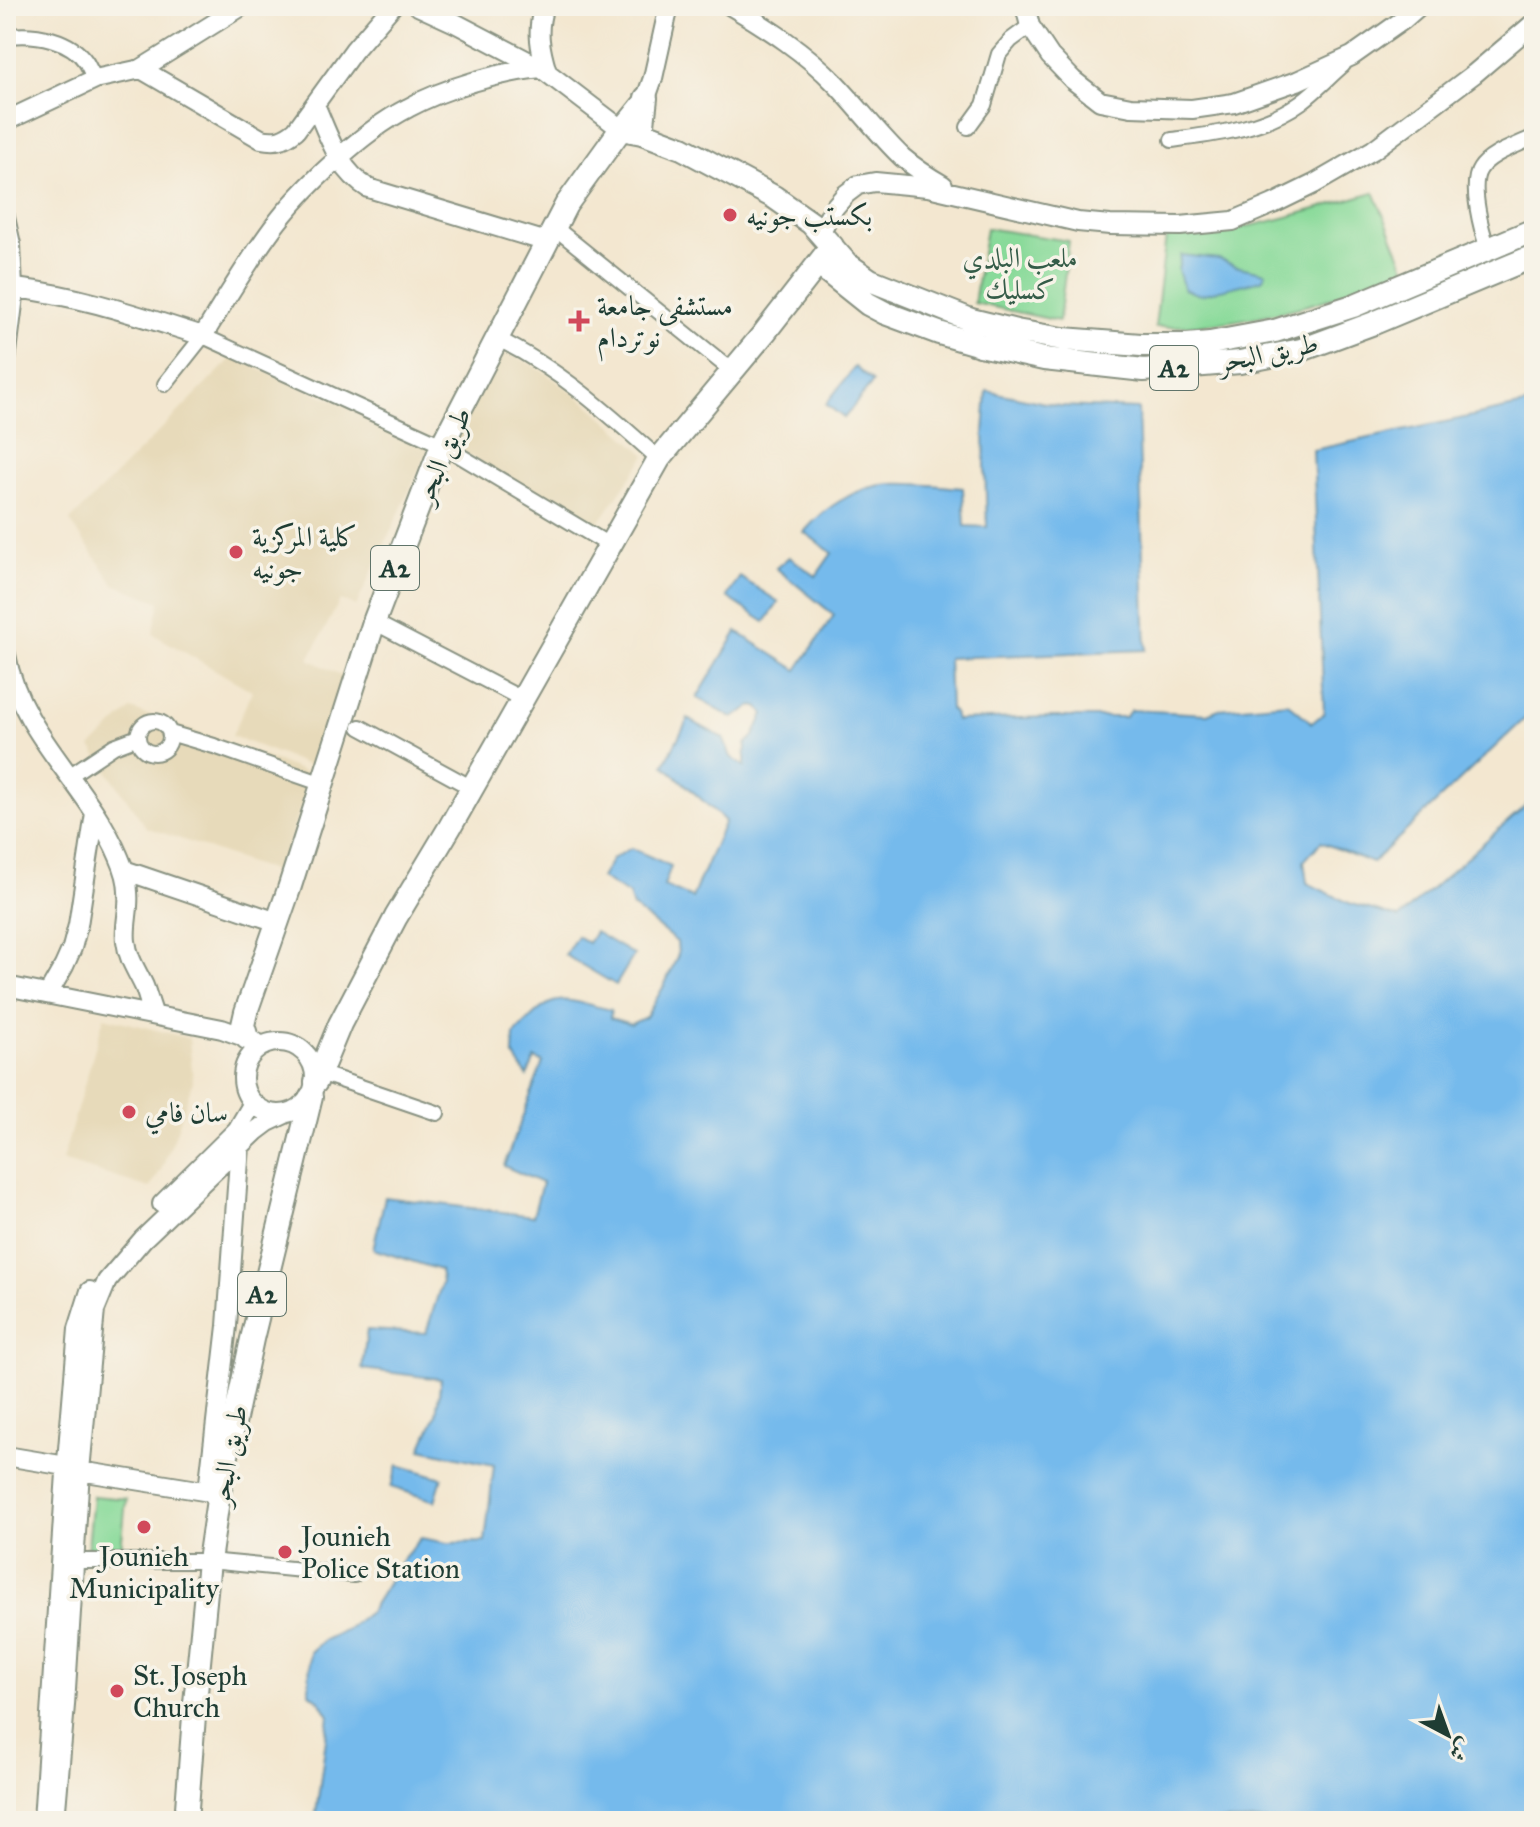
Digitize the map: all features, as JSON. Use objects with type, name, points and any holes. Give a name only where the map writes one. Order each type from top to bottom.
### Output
[{"type":"main road","points":[[632,131],[646,98]]},
{"type":"main road","name":"طريق البحر","points":[[255,1042],[243,1025],[246,1012],[374,622],[442,445],[566,205],[587,175],[632,131],[682,148],[774,197],[822,236],[847,264],[870,280],[971,320],[1036,335],[1160,346],[1210,343],[1275,331],[1353,306],[1534,230]]},
{"type":"main road","name":"طريق البحر","points":[[822,236],[868,304],[885,313],[939,333],[1044,359],[1144,370],[1240,362],[1301,350],[1534,256]]},
{"type":"main road","name":"طريق البحر","points":[[186,1821],[213,1492],[315,1084],[340,1024],[396,917],[659,459],[765,332],[822,236]]},
{"type":"main road","points":[[1160,346],[1162,369]]},
{"type":"street","points":[[6,121],[95,79],[141,69],[242,6]]},
{"type":"street","points":[[141,69],[261,139],[275,141],[286,138],[296,130],[354,50],[392,6]]},
{"type":"street","points":[[418,6],[544,70],[632,131]]},
{"type":"street","points":[[544,6],[539,37],[544,70]]},
{"type":"street","points":[[646,98],[669,6]]},
{"type":"street","points":[[731,6],[773,30],[807,58],[834,82],[903,158],[956,193]]},
{"type":"street","points":[[1025,6],[1030,26],[1050,56],[1073,80],[1100,101],[1131,107],[1192,109],[1234,103],[1297,81],[1352,56]]},
{"type":"street","points":[[1172,140],[1218,134],[1268,120],[1300,103],[1352,56],[1419,6]]},
{"type":"street","points":[[822,236],[846,194],[858,185],[875,182],[928,187],[1078,222],[1180,226],[1233,221],[1314,184],[1373,150],[1474,74],[1534,23]]},
{"type":"street","points":[[968,127],[984,105],[999,54],[1030,26]]},
{"type":"street","points":[[10,36],[25,34],[68,46],[87,63],[95,79]]},
{"type":"street","points":[[161,58],[164,81]]},
{"type":"street","points":[[165,384],[203,336],[273,228],[339,158],[383,123],[408,108],[473,82],[515,71],[544,70]]},
{"type":"street","points":[[315,105],[339,158],[350,173],[368,188],[550,235],[731,370]]},
{"type":"street","points":[[1488,249],[1479,221],[1478,171],[1491,158],[1534,137]]},
{"type":"street","points":[[6,213],[13,244],[15,288],[6,360]]},
{"type":"street","points":[[15,288],[86,300],[203,336],[442,445],[609,545]]},
{"type":"street","points":[[496,338],[562,377],[599,405],[659,459]]},
{"type":"street","points":[[374,622],[522,699]]},
{"type":"street","points":[[6,655],[19,701],[115,847],[129,893],[125,939],[129,958],[144,986],[154,1015]]},
{"type":"street","points":[[154,720],[164,724],[170,733],[171,739],[166,749],[155,753],[144,750],[138,737],[143,725],[154,720]]},
{"type":"street","points":[[360,727],[472,788]]},
{"type":"street","points":[[170,733],[323,784]]},
{"type":"street","points":[[69,776],[114,746],[138,737]]},
{"type":"street","points":[[48,994],[68,957],[78,925],[95,813]]},
{"type":"street","points":[[124,870],[277,922]]},
{"type":"street","points":[[6,986],[222,1029],[255,1042],[291,1043],[302,1049],[315,1070],[315,1084],[304,1105],[244,1135],[143,1239],[107,1281],[95,1310],[71,1470],[43,1821]]},
{"type":"street","name":"A2","points":[[253,1103],[243,1082],[248,1059],[256,1050],[255,1042]]},
{"type":"street","points":[[315,1084],[437,1113]]},
{"type":"street","points":[[244,1135],[253,1103],[273,1114],[285,1114]]},
{"type":"street","name":"طريق البحر","points":[[213,1492],[244,1135]]},
{"type":"street","points":[[6,1456],[71,1470],[213,1492]]},
{"type":"street","points":[[6,1465],[71,1470]]},
{"type":"street","points":[[55,1821],[74,1561],[71,1470]]},
{"type":"street","points":[[74,1561],[209,1561],[354,1575]]},
{"type":"shaded area","points":[[501,351],[544,372],[588,404],[646,455],[593,531],[451,445]]},
{"type":"shaded area","name":"كلية المركزية جونيه","points":[[232,358],[338,402],[430,446],[356,606],[340,600],[309,659],[350,680],[319,769],[232,736],[252,691],[153,634],[160,602],[114,584],[70,521]]},
{"type":"shaded area","points":[[131,709],[311,774],[279,873],[146,827],[91,747]]},
{"type":"shaded area","name":"سان فامي","points":[[104,1017],[189,1038],[193,1081],[162,1168],[150,1188],[62,1161]]},
{"type":"green space","points":[[1374,192],[1406,269],[1348,293],[1284,311],[1219,323],[1155,327],[1166,236],[1245,227]]},
{"type":"green space","name":"ملعب البلدي كسليك","points":[[986,228],[1069,241],[1059,321],[974,303]]},
{"type":"green space","points":[[93,1496],[126,1499],[120,1560],[87,1557]]},
{"type":"water","points":[[1181,255],[1219,259],[1266,273],[1262,280],[1200,295],[1184,289],[1178,270]]},
{"type":"water","points":[[855,367],[873,382],[844,418],[826,404]]},
{"type":"water","points":[[987,391],[1060,406],[1138,409],[1146,650],[948,658],[950,709],[956,720],[1125,717],[1131,710],[1207,714],[1219,709],[1288,703],[1312,723],[1324,713],[1313,450],[1534,403],[1534,710],[1372,863],[1321,842],[1304,861],[1307,883],[1349,903],[1399,918],[1534,798],[1534,1821],[315,1821],[329,1716],[320,1701],[309,1692],[310,1652],[370,1611],[402,1560],[421,1538],[448,1543],[485,1542],[494,1465],[421,1449],[436,1415],[441,1379],[362,1369],[367,1330],[426,1333],[442,1282],[440,1270],[373,1249],[385,1197],[533,1216],[542,1183],[504,1166],[543,1062],[535,1059],[527,1076],[513,1054],[514,1035],[539,1011],[557,1001],[578,1002],[611,1010],[610,1018],[631,1024],[646,1017],[665,984],[678,955],[677,942],[633,907],[629,895],[601,878],[612,859],[631,848],[671,866],[664,886],[692,898],[725,821],[664,765],[688,719],[723,738],[731,757],[745,767],[746,744],[754,736],[764,714],[758,707],[751,706],[733,718],[697,698],[737,632],[797,670],[834,615],[776,568],[789,557],[816,576],[832,553],[804,532],[843,499],[879,485],[963,488],[965,526],[987,527],[984,433]]},
{"type":"water","points":[[740,577],[779,602],[765,622],[727,597]]},
{"type":"water","points":[[595,932],[634,955],[616,985],[565,955],[577,936],[588,943]]},
{"type":"water","points":[[398,1465],[442,1478],[435,1501],[391,1487]]},
{"type":"place","name":"بكستب جونيه","points":[[730,215]]},
{"type":"place","name":"مستشفى جامعة نوتردام","points":[[579,321]]},
{"type":"place","name":"كلية المركزية جونيه","points":[[236,552]]},
{"type":"place","name":"سان فامي","points":[[129,1112]]},
{"type":"place","name":"Jounieh Municipality","points":[[144,1527]]},
{"type":"place","name":"Jounieh Police Station","points":[[285,1552]]},
{"type":"place","name":"St. Joseph Church","points":[[117,1691]]}]
